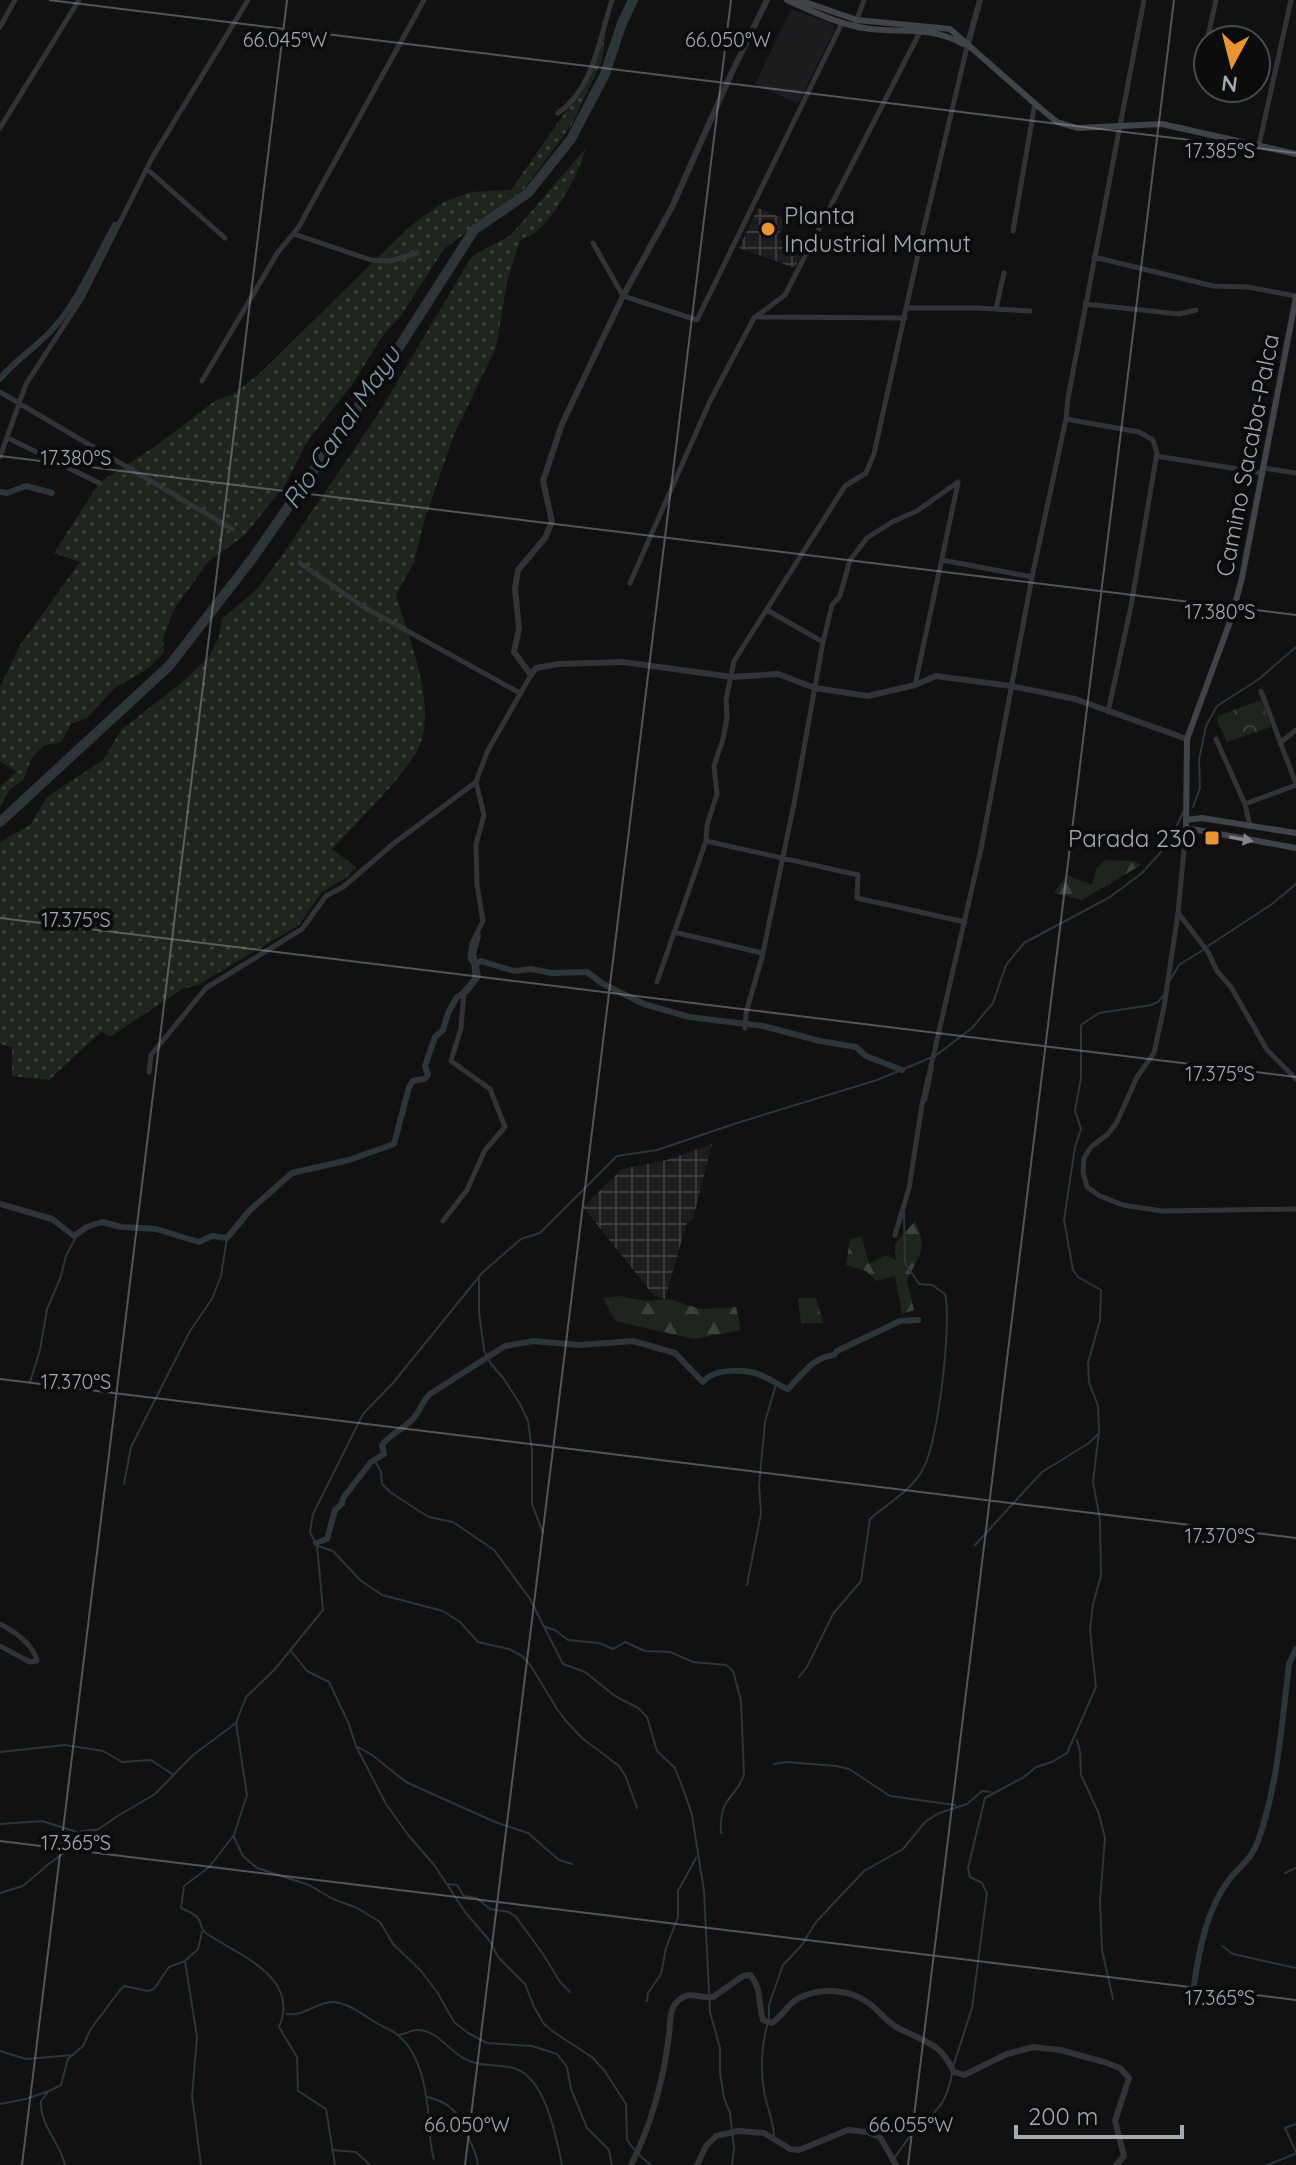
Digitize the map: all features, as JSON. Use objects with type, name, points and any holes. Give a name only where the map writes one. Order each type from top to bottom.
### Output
[{"type":"main road","points":[[787,0],[842,23],[856,23]]},
{"type":"main road","points":[[799,0],[812,2],[856,23],[881,30],[922,28],[940,33],[967,47],[1057,122],[1077,128],[1162,124],[1296,154]]},
{"type":"main road","name":"Camino Sacaba-Palca","points":[[1186,824],[1187,739],[1231,619],[1242,578],[1296,297]]},
{"type":"main road","points":[[1186,824],[1202,818],[1296,833]]},
{"type":"main road","points":[[1186,824],[1296,848]]},
{"type":"street","points":[[0,27],[15,0]]},
{"type":"street","points":[[0,128],[79,0]]},
{"type":"street","points":[[0,457],[26,384],[82,298],[147,169],[248,0]]},
{"type":"street","points":[[202,381],[278,252],[294,234],[424,0]]},
{"type":"street","points":[[558,113],[590,75],[612,0]]},
{"type":"street","points":[[531,675],[514,652],[519,628],[515,589],[518,570],[545,538],[552,522],[543,481],[562,424],[623,296],[672,207],[767,0]]},
{"type":"street","points":[[856,23],[864,0]]},
{"type":"street","points":[[657,982],[706,841],[707,825],[717,794],[714,766],[727,718],[726,700],[734,661],[845,486],[866,473],[874,454],[960,68],[980,0]]},
{"type":"street","points":[[895,1235],[909,1188],[922,1105],[981,849],[1032,577],[1066,419],[1144,0]]},
{"type":"street","points":[[1211,24],[1216,0]]},
{"type":"street","points":[[1259,145],[1292,1]]},
{"type":"street","points":[[593,243],[623,296],[697,320],[842,23]]},
{"type":"street","points":[[630,583],[710,401],[755,317],[785,295],[922,28]]},
{"type":"street","points":[[1013,231],[1035,103]]},
{"type":"street","points":[[147,169],[225,238]]},
{"type":"street","points":[[294,234],[371,260],[390,261],[417,253]]},
{"type":"street","points":[[1094,257],[1213,286],[1248,287],[1296,297]]},
{"type":"street","points":[[996,309],[1004,273]]},
{"type":"street","points":[[1085,304],[1179,314],[1196,310]]},
{"type":"street","points":[[907,308],[1030,311]]},
{"type":"street","points":[[755,317],[905,318]]},
{"type":"street","points":[[0,392],[232,529]]},
{"type":"street","points":[[1066,419],[1139,432],[1153,440],[1156,456],[1131,606],[1108,712]]},
{"type":"street","points":[[8,438],[99,483]]},
{"type":"street","points":[[1156,456],[1296,473]]},
{"type":"street","points":[[745,1028],[832,605],[840,596],[850,560],[867,538],[917,511],[958,482],[915,685]]},
{"type":"street","points":[[942,560],[1032,577]]},
{"type":"street","points":[[300,563],[362,606],[520,693]]},
{"type":"street","points":[[767,610],[823,642]]},
{"type":"street","points":[[149,1072],[151,1055],[206,988],[302,929],[326,896],[343,887],[393,844],[476,782],[487,752],[536,668],[558,664],[623,662],[732,677],[778,674],[815,688],[868,696],[915,685],[936,676],[1075,699],[1187,739]]},
{"type":"street","points":[[1245,804],[1296,784],[1261,691]]},
{"type":"street","points":[[1280,743],[1296,730]]},
{"type":"street","points":[[1216,739],[1245,804],[1250,826]]},
{"type":"street","points":[[443,1221],[467,1190],[485,1150],[505,1127],[490,1089],[451,1061],[461,1028],[464,991],[475,978],[474,964],[470,958],[472,943],[483,921],[477,885],[476,844],[484,815],[476,782]]},
{"type":"street","name":"Camino Sacaba-Palca","points":[[1186,824],[1178,913],[1154,1053],[1137,1077],[1117,1122],[1084,1158],[1083,1172],[1087,1187],[1123,1205],[1162,1211],[1296,1209]]},
{"type":"street","points":[[706,841],[858,875],[857,898],[965,922]]},
{"type":"street","points":[[1178,913],[1231,987],[1267,1050],[1296,1079]]},
{"type":"street","points":[[674,932],[762,953]]},
{"type":"street","points":[[0,1624],[31,1648],[37,1661],[30,1662],[0,1646]]},
{"type":"street","points":[[631,2165],[657,2094],[670,2034],[670,2015],[675,2004],[682,1997],[695,1994],[713,1997],[743,1976],[750,1975],[759,1992],[763,2020],[772,2023],[798,1999],[810,1995],[834,1991],[852,1994],[868,2002],[892,2024],[935,2045],[946,2055],[954,2072],[964,2075],[1007,2054],[1033,2047],[1060,2050],[1120,2068],[1129,2078],[1115,2121],[1124,2156],[1116,2165]]},
{"type":"street","points":[[697,2165],[706,2146],[716,2136],[738,2131],[764,2133],[790,2149],[799,2150],[848,2130],[880,2137],[896,2165]]},
{"type":"shaded area","points":[[791,9],[833,24],[834,31],[798,104],[755,84]]},
{"type":"shaded area","name":"Planta Industrial Mamut","points":[[758,208],[787,220],[777,238],[803,249],[795,268],[739,248]]},
{"type":"shaded area","points":[[712,1144],[693,1219],[687,1222],[665,1299],[654,1296],[583,1207],[622,1169],[667,1160]]},
{"type":"green space","points":[[606,28],[602,61],[571,126],[524,189],[444,249],[400,317],[384,334],[353,383],[307,442],[285,485],[245,535],[209,561],[174,609],[163,639],[164,652],[149,668],[115,688],[87,718],[71,724],[61,742],[43,746],[31,759],[24,779],[9,790],[0,808],[0,787],[17,771],[0,762],[0,687],[20,645],[80,562],[54,553],[99,483],[157,445],[216,400],[233,394],[258,375],[409,227],[442,203],[470,192],[511,190],[586,82]]},
{"type":"green space","points":[[586,148],[572,181],[552,215],[535,232],[520,240],[507,282],[496,348],[455,432],[424,521],[414,562],[396,595],[418,667],[425,722],[422,739],[408,765],[332,849],[356,867],[347,877],[322,892],[299,925],[196,986],[184,988],[111,1036],[101,1032],[49,1080],[12,1076],[12,1047],[0,1044],[0,842],[30,825],[47,797],[103,760],[121,730],[209,657],[219,637],[222,619],[258,588],[285,551],[378,414],[472,256],[511,235]]},
{"type":"green space","points":[[1261,700],[1271,727],[1227,742],[1218,716]]},
{"type":"green space","points":[[1105,860],[1133,861],[1141,865],[1082,900],[1054,893],[1067,875],[1092,885],[1097,867]]},
{"type":"green space","points":[[915,1221],[922,1246],[907,1281],[914,1310],[902,1314],[895,1276],[876,1281],[866,1271],[846,1265],[850,1239],[862,1237],[869,1264],[886,1255],[896,1260],[895,1244]]},
{"type":"green space","points":[[619,1296],[646,1301],[669,1299],[700,1309],[736,1307],[741,1330],[694,1339],[615,1321],[603,1298]]},
{"type":"green space","points":[[798,1298],[816,1298],[823,1323],[801,1323]]},
{"type":"waterway","name":"Rio Canal Mayu","points":[[0,822],[169,666],[252,559],[392,358],[474,230],[528,193],[571,139],[605,74],[633,0]]},
{"type":"waterway","points":[[0,379],[60,321],[78,295],[115,225]]},
{"type":"waterway","points":[[0,492],[7,493],[26,486],[52,493]]},
{"type":"waterway","points":[[1193,807],[1200,788],[1199,760],[1206,726],[1217,706],[1259,679],[1296,647]]},
{"type":"waterway","points":[[335,2165],[326,2109],[298,2091],[297,2057],[279,2027],[283,2009],[281,1994],[274,1981],[249,1959],[206,1933],[197,1917],[181,1908],[184,1886],[209,1867],[234,1835],[247,1795],[236,1723],[246,1697],[275,1669],[323,1610],[317,1546],[310,1532],[313,1514],[363,1414],[393,1383],[482,1273],[521,1239],[540,1233],[617,1156],[657,1150],[877,1080],[935,1056],[972,1028],[993,1003],[1006,965],[1024,943],[1110,897],[1142,873],[1170,842],[1183,812]]},
{"type":"waterway","points":[[1208,946],[1272,904],[1296,884]]},
{"type":"waterway","points":[[0,1204],[52,1219],[74,1236],[102,1222],[156,1229],[199,1242],[212,1236],[227,1238],[250,1210],[292,1173],[349,1160],[394,1144],[409,1087],[413,1081],[428,1075],[425,1066],[435,1037],[443,1030],[457,997],[467,991],[478,976],[473,954],[478,936]]},
{"type":"waterway","points":[[1170,980],[1179,965],[1203,950]]},
{"type":"waterway","points":[[476,964],[481,961],[514,971],[587,972],[603,984],[644,1004],[689,1017],[763,1026],[856,1047],[866,1056],[902,1070]]},
{"type":"waterway","points":[[953,2067],[972,2008],[987,1893],[982,1883],[970,1877],[968,1868],[985,1798],[1036,1767],[1067,1753],[1096,1687],[1090,1630],[1101,1575],[1100,1520],[1093,1482],[1099,1432],[1098,1406],[1089,1382],[1088,1363],[1100,1320],[1101,1290],[1078,1277],[1073,1270],[1064,1220],[1075,1147],[1081,1129],[1075,1111],[1081,1078],[1081,1025],[1099,1013],[1151,1005],[1165,993]]},
{"type":"waterway","points":[[926,1101],[933,1068]]},
{"type":"waterway","points":[[799,1677],[833,1614],[861,1581],[870,1519],[907,1490],[919,1475],[934,1433],[947,1330],[945,1294],[932,1285],[919,1284],[905,1263],[904,1213]]},
{"type":"waterway","points":[[30,1382],[40,1350],[47,1309],[77,1235]]},
{"type":"waterway","points":[[124,1484],[131,1447],[190,1331],[212,1299],[221,1276],[227,1238]]},
{"type":"waterway","points":[[479,1279],[484,1350],[528,1421],[532,1450],[532,1504],[543,1533]]},
{"type":"waterway","points":[[316,1543],[327,1539],[335,1510],[371,1462],[384,1454],[382,1445],[412,1420],[430,1394],[505,1346],[533,1341],[580,1345],[633,1341],[675,1353],[703,1382],[716,1374],[742,1371],[759,1374],[788,1389],[820,1359],[900,1321],[918,1320]]},
{"type":"waterway","points":[[747,1585],[761,1513],[759,1486],[765,1422],[776,1384]]},
{"type":"waterway","points":[[975,1545],[1042,1472],[1097,1435]]},
{"type":"waterway","points":[[374,1459],[381,1472],[382,1484],[390,1492],[429,1517],[453,1522],[494,1550],[530,1599],[563,1664],[585,1672],[615,1696],[638,1708],[647,1717],[657,1751],[675,1768],[692,1815],[704,1891],[710,2012],[720,2048],[724,2098],[730,2113],[734,2148],[732,2165]]},
{"type":"waterway","points":[[318,1546],[333,1551],[360,1580],[382,1595],[443,1611],[460,1622],[478,1642],[509,1649],[522,1656],[566,1721],[582,1738],[619,1766],[637,1808]]},
{"type":"waterway","points":[[543,1626],[568,1640],[599,1643],[613,1649],[625,1642],[645,1651],[670,1652],[693,1662],[726,1665],[733,1671],[741,1701],[744,1774],[725,1804],[721,1833]]},
{"type":"waterway","points":[[1194,1985],[1201,1944],[1215,1903],[1229,1880],[1252,1854],[1265,1820],[1278,1753],[1289,1664],[1296,1649]]},
{"type":"waterway","points":[[291,1651],[307,1671],[329,1682],[356,1746],[386,1804],[490,1941],[498,1957],[525,1984],[544,2024],[592,2057],[604,2070],[626,2104],[627,2140],[635,2151]]},
{"type":"waterway","points":[[0,1893],[23,1886],[50,1863],[155,1794],[193,1755],[236,1723]]},
{"type":"waterway","points":[[1077,1740],[1081,1775],[1099,1814],[1105,1838],[1100,1900],[1102,1950],[1113,1999]]},
{"type":"waterway","points":[[0,1752],[65,1745],[103,1751],[122,1762],[151,1760],[172,1774]]},
{"type":"waterway","points":[[358,1747],[406,1782],[495,1822],[528,1833],[559,1860],[572,1864]]},
{"type":"waterway","points":[[774,1764],[836,1766],[849,1769],[890,1796],[955,1805]]},
{"type":"waterway","points":[[769,2018],[769,2005],[783,1965],[801,1946],[816,1922],[864,1871],[903,1849],[925,1822],[939,1813],[967,1804],[982,1791],[990,1792]]},
{"type":"waterway","points":[[0,1824],[42,1821],[77,1832],[99,1829]]},
{"type":"waterway","points":[[234,1837],[243,1856],[257,1868],[309,1885],[380,1922],[393,1944],[437,1992],[454,2022],[468,2033],[487,2043],[532,2046],[557,2054],[567,2067],[571,2089],[587,2128],[609,2150],[612,2165]]},
{"type":"waterway","points":[[647,2001],[648,1993],[661,1974],[666,1948],[678,1917],[678,1891],[696,1858]]},
{"type":"waterway","points":[[1285,1873],[1296,1868]]},
{"type":"waterway","points":[[447,1884],[457,1885],[464,1896],[477,1898],[490,1909],[509,1912],[516,1917],[570,1992]]},
{"type":"waterway","points":[[65,2165],[46,2126],[41,2101],[49,2091],[61,2085],[68,2059],[83,2046],[90,2030],[120,1990],[124,1986],[148,1991],[154,1989],[169,1967],[185,1961],[198,1949],[202,1932]]},
{"type":"waterway","points":[[1222,1946],[1233,1954],[1296,1968]]},
{"type":"waterway","points":[[185,1961],[197,2037],[192,2096],[201,2165]]},
{"type":"waterway","points":[[287,2014],[299,2013],[328,2002],[340,2003],[399,2036],[413,2054],[422,2076],[434,2159]]},
{"type":"waterway","points":[[767,2025],[762,2074],[774,2135]]},
{"type":"waterway","points":[[399,2035],[415,2030],[424,2031],[471,2062],[514,2068],[525,2074],[534,2083],[548,2110],[562,2165]]},
{"type":"waterway","points":[[0,2051],[26,2059],[73,2055]]},
{"type":"waterway","points":[[894,2158],[942,2102],[952,2073]]},
{"type":"waterway","points":[[0,2104],[49,2091]]},
{"type":"waterway","points":[[428,2097],[445,2103],[455,2113],[463,2125],[478,2165]]},
{"type":"waterway","points":[[1296,2124],[1285,2128],[1296,2152]]},
{"type":"waterway","points":[[333,2150],[356,2152],[370,2165]]},
{"type":"waterway","points":[[1267,2165],[1295,2154]]},
{"type":"waterway","points":[[639,2155],[651,2165]]},
{"type":"place","name":"Planta Industrial Mamut","points":[[768,229]]},
{"type":"place","name":"Parada 230","points":[[1212,838]]}]
